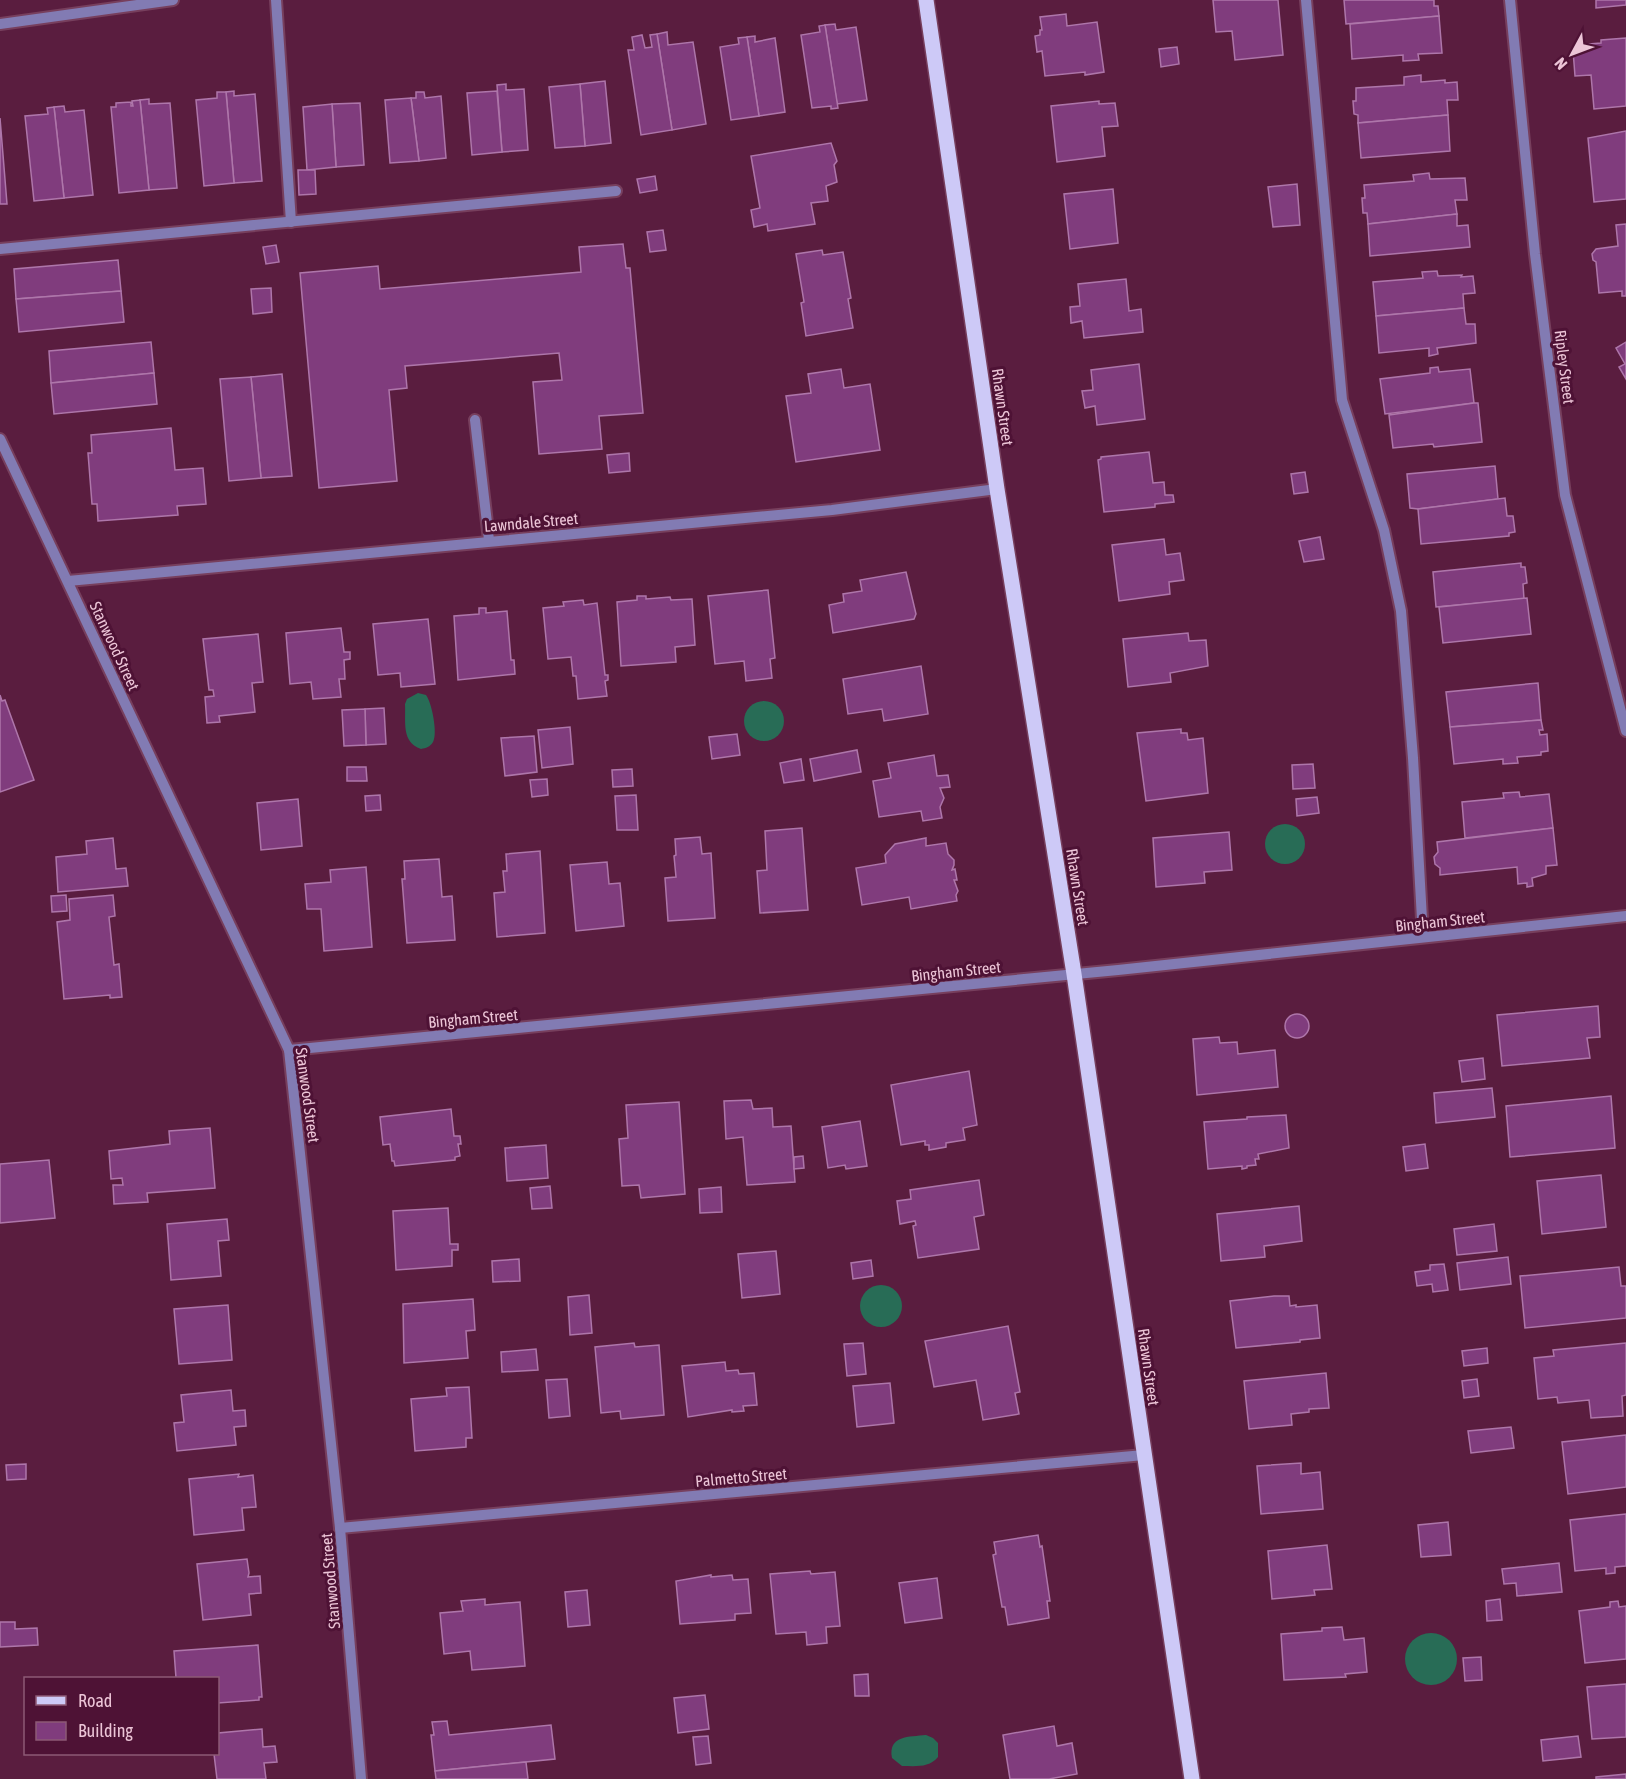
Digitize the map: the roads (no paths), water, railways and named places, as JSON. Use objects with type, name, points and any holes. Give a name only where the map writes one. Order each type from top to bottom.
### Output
[{"type":"main road","name":"Rhawn Street","points":[[926,0],[997,489],[1074,974],[1192,1779]]},
{"type":"street","points":[[0,24],[173,0]]},
{"type":"street","points":[[276,0],[291,222]]},
{"type":"street","points":[[1306,0],[1342,400],[1384,530],[1401,611],[1413,758],[1423,937]]},
{"type":"street","name":"Ripley Street","points":[[1510,0],[1535,254],[1565,495],[1623,708],[1626,731]]},
{"type":"street","points":[[0,249],[616,192]]},
{"type":"street","points":[[475,420],[489,540]]},
{"type":"street","name":"Stanwood Street","points":[[0,439],[289,1050],[340,1528],[361,1779]]},
{"type":"street","name":"Lawndale Street","points":[[68,581],[489,540],[832,510],[997,489]]},
{"type":"street","name":"Bingham Street","points":[[289,1050],[1074,974],[1626,916]]},
{"type":"street","name":"Palmetto Street","points":[[340,1528],[1144,1455]]}]
